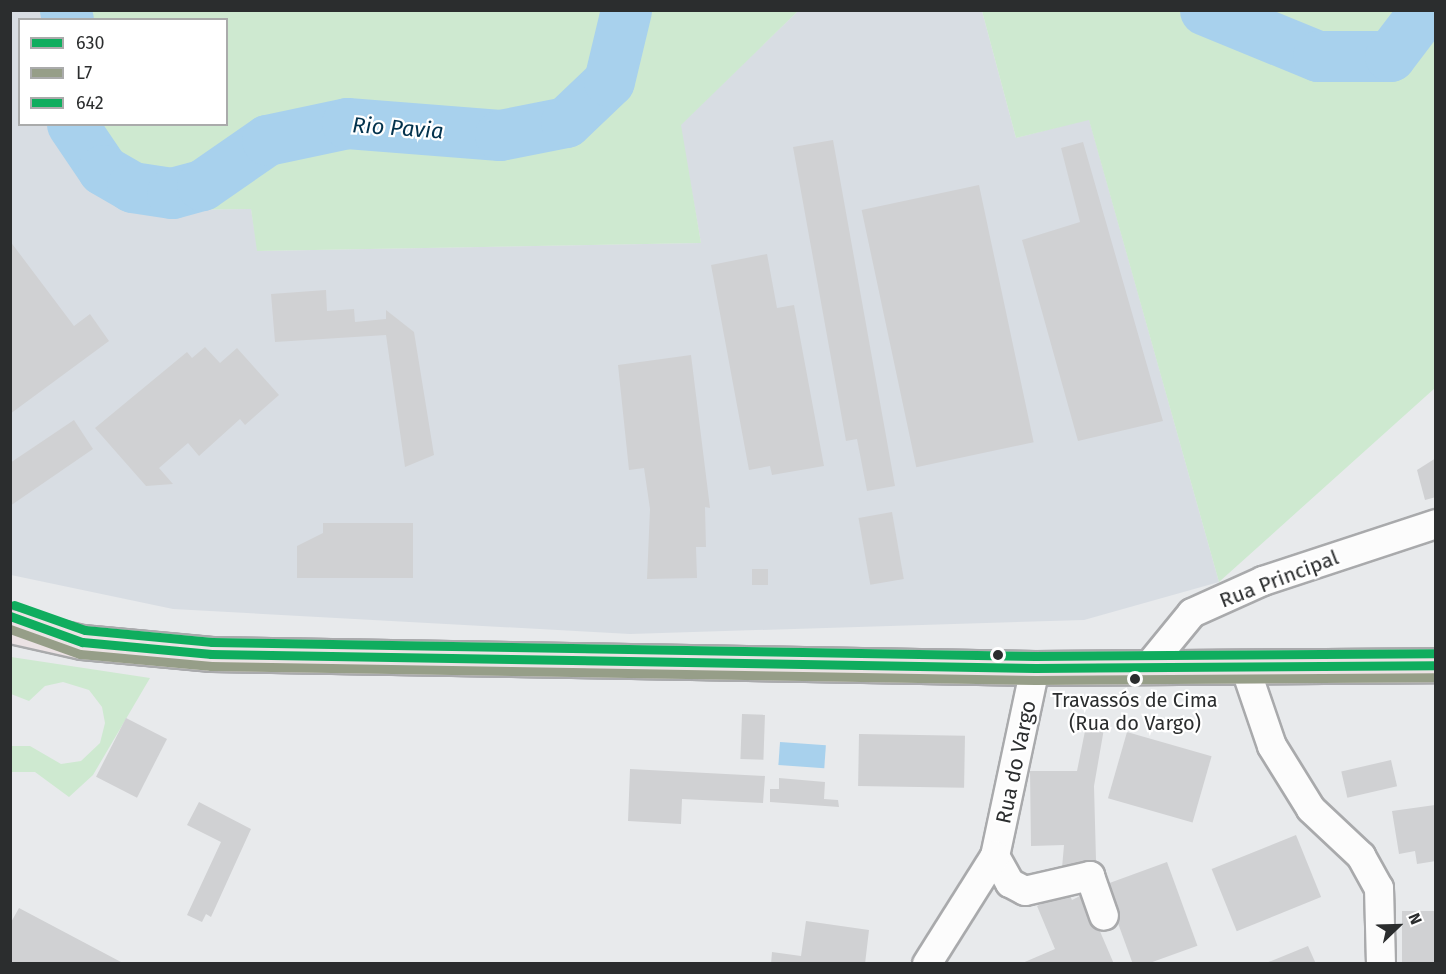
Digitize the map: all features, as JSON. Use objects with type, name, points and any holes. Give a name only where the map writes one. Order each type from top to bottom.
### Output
[{"type":"main road","points":[[10,616],[82,642]]},
{"type":"main road","points":[[10,626],[82,642],[247,655],[1246,670],[1436,665]]},
{"type":"street","name":"Rua Principal","points":[[1147,668],[1192,613],[1263,581],[1436,524]]},
{"type":"street","name":"Rua do Vargo","points":[[927,963],[995,856],[1035,668]]},
{"type":"street","points":[[1246,670],[1272,746],[1311,809],[1361,856],[1379,888],[1382,963]]},
{"type":"street","points":[[995,856],[1010,883],[1025,891],[1090,876],[1104,916]]},
{"type":"shaded area","points":[[10,11],[39,11],[43,18],[18,18],[18,126],[61,126],[64,143],[163,210],[251,209],[258,251],[701,243],[680,125],[798,11],[982,11],[1016,138],[1089,119],[1219,582],[1084,620],[630,634],[173,609],[11,575]]},
{"type":"green space","points":[[39,11],[798,11],[681,125],[701,243],[257,251],[251,209],[163,210],[113,195],[64,143],[61,126],[228,126],[228,18],[43,18]]},
{"type":"green space","points":[[982,11],[1435,11],[1435,388],[1219,582],[1089,120],[1016,138]]},
{"type":"green space","points":[[11,657],[150,678],[93,775],[69,797],[35,772],[11,772],[11,746],[30,746],[61,764],[81,761],[100,743],[105,723],[102,707],[89,690],[63,682],[45,686],[29,701],[11,694]]},
{"type":"water","points":[[780,742],[826,745],[824,768],[778,765]]},
{"type":"building","points":[[833,140],[895,486],[867,491],[857,439],[846,441],[793,147]]},
{"type":"building","points":[[1083,142],[1163,421],[1078,441],[1022,240],[1080,222],[1061,148]]},
{"type":"building","points":[[979,185],[1034,442],[916,467],[862,210]]},
{"type":"building","points":[[10,241],[74,326],[90,314],[109,341],[10,414]]},
{"type":"building","points":[[767,254],[777,308],[794,305],[824,466],[772,475],[770,466],[749,470],[711,265]]},
{"type":"building","points":[[326,290],[327,311],[354,309],[355,322],[386,319],[386,310],[414,332],[434,455],[405,467],[386,335],[275,342],[271,294]]},
{"type":"building","points":[[205,347],[220,363],[237,348],[279,395],[245,425],[240,419],[199,456],[188,443],[159,468],[173,484],[146,486],[95,428],[187,352],[192,358]]},
{"type":"building","points":[[691,355],[710,508],[705,507],[706,547],[696,547],[697,578],[647,579],[650,509],[644,468],[629,470],[618,365]]},
{"type":"building","points":[[74,420],[93,449],[10,506],[10,463]]},
{"type":"building","points":[[1436,458],[1436,497],[1425,500],[1417,470]]},
{"type":"building","points":[[892,512],[904,579],[870,585],[859,518]]},
{"type":"building","points":[[323,523],[413,523],[413,578],[297,578],[297,546],[323,533]]},
{"type":"building","points":[[752,569],[768,569],[768,585],[752,585]]},
{"type":"building","points":[[742,714],[765,715],[763,760],[740,759]]},
{"type":"building","points":[[126,718],[167,739],[137,798],[96,777]]},
{"type":"building","points":[[1087,721],[1105,723],[1094,786],[1096,860],[1062,868],[1064,845],[1031,846],[1030,771],[1077,771]]},
{"type":"building","points":[[1127,732],[1212,756],[1193,823],[1108,798]]},
{"type":"building","points":[[859,734],[965,736],[964,788],[858,786]]},
{"type":"building","points":[[1391,760],[1397,786],[1347,798],[1341,771]]},
{"type":"building","points":[[630,769],[765,776],[763,803],[682,799],[681,824],[628,821]]},
{"type":"building","points":[[779,778],[825,782],[824,799],[838,800],[839,807],[770,802],[770,789],[779,789]]},
{"type":"building","points":[[199,802],[251,829],[211,917],[206,914],[202,922],[187,915],[221,842],[187,825]]},
{"type":"building","points":[[1435,805],[1436,861],[1417,864],[1415,851],[1399,854],[1392,811]]},
{"type":"building","points":[[1296,835],[1321,897],[1237,931],[1212,869]]},
{"type":"building","points":[[1167,862],[1197,946],[1147,964],[1133,964],[1104,885]]},
{"type":"building","points":[[1068,891],[1072,900],[1084,894],[1114,964],[1020,964],[1055,949],[1037,906]]},
{"type":"building","points":[[19,908],[121,962],[120,964],[10,964],[10,924]]},
{"type":"building","points":[[1402,911],[1436,911],[1436,964],[1402,964]]},
{"type":"building","points":[[806,921],[869,930],[865,964],[771,964],[772,952],[801,956]]},
{"type":"building","points":[[1308,946],[1316,964],[1266,964],[1266,963]]},
{"type":"waterway","name":"Rio Pavia","points":[[65,10],[67,18]]},
{"type":"waterway","name":"Rio Pavia","points":[[73,126],[103,170],[132,187],[172,193],[202,185],[267,140],[347,123],[500,135],[566,122],[609,81],[626,10]]},
{"type":"waterway","name":"Rio Pavia","points":[[1205,10],[1318,56],[1390,56],[1425,10]]},
{"type":"transit line","name":"642","points":[[14,605],[85,630],[212,642],[1035,656],[1436,653]]},
{"type":"transit line","name":"630","points":[[10,616],[82,642],[211,654],[1035,668],[1436,665]]},
{"type":"transit line","name":"L7","points":[[10,629],[80,654],[211,666],[1035,680],[1436,677]]},
{"type":"place","name":"Travassós de Cima (Rua do Vargo)","points":[[1135,679]]}]
